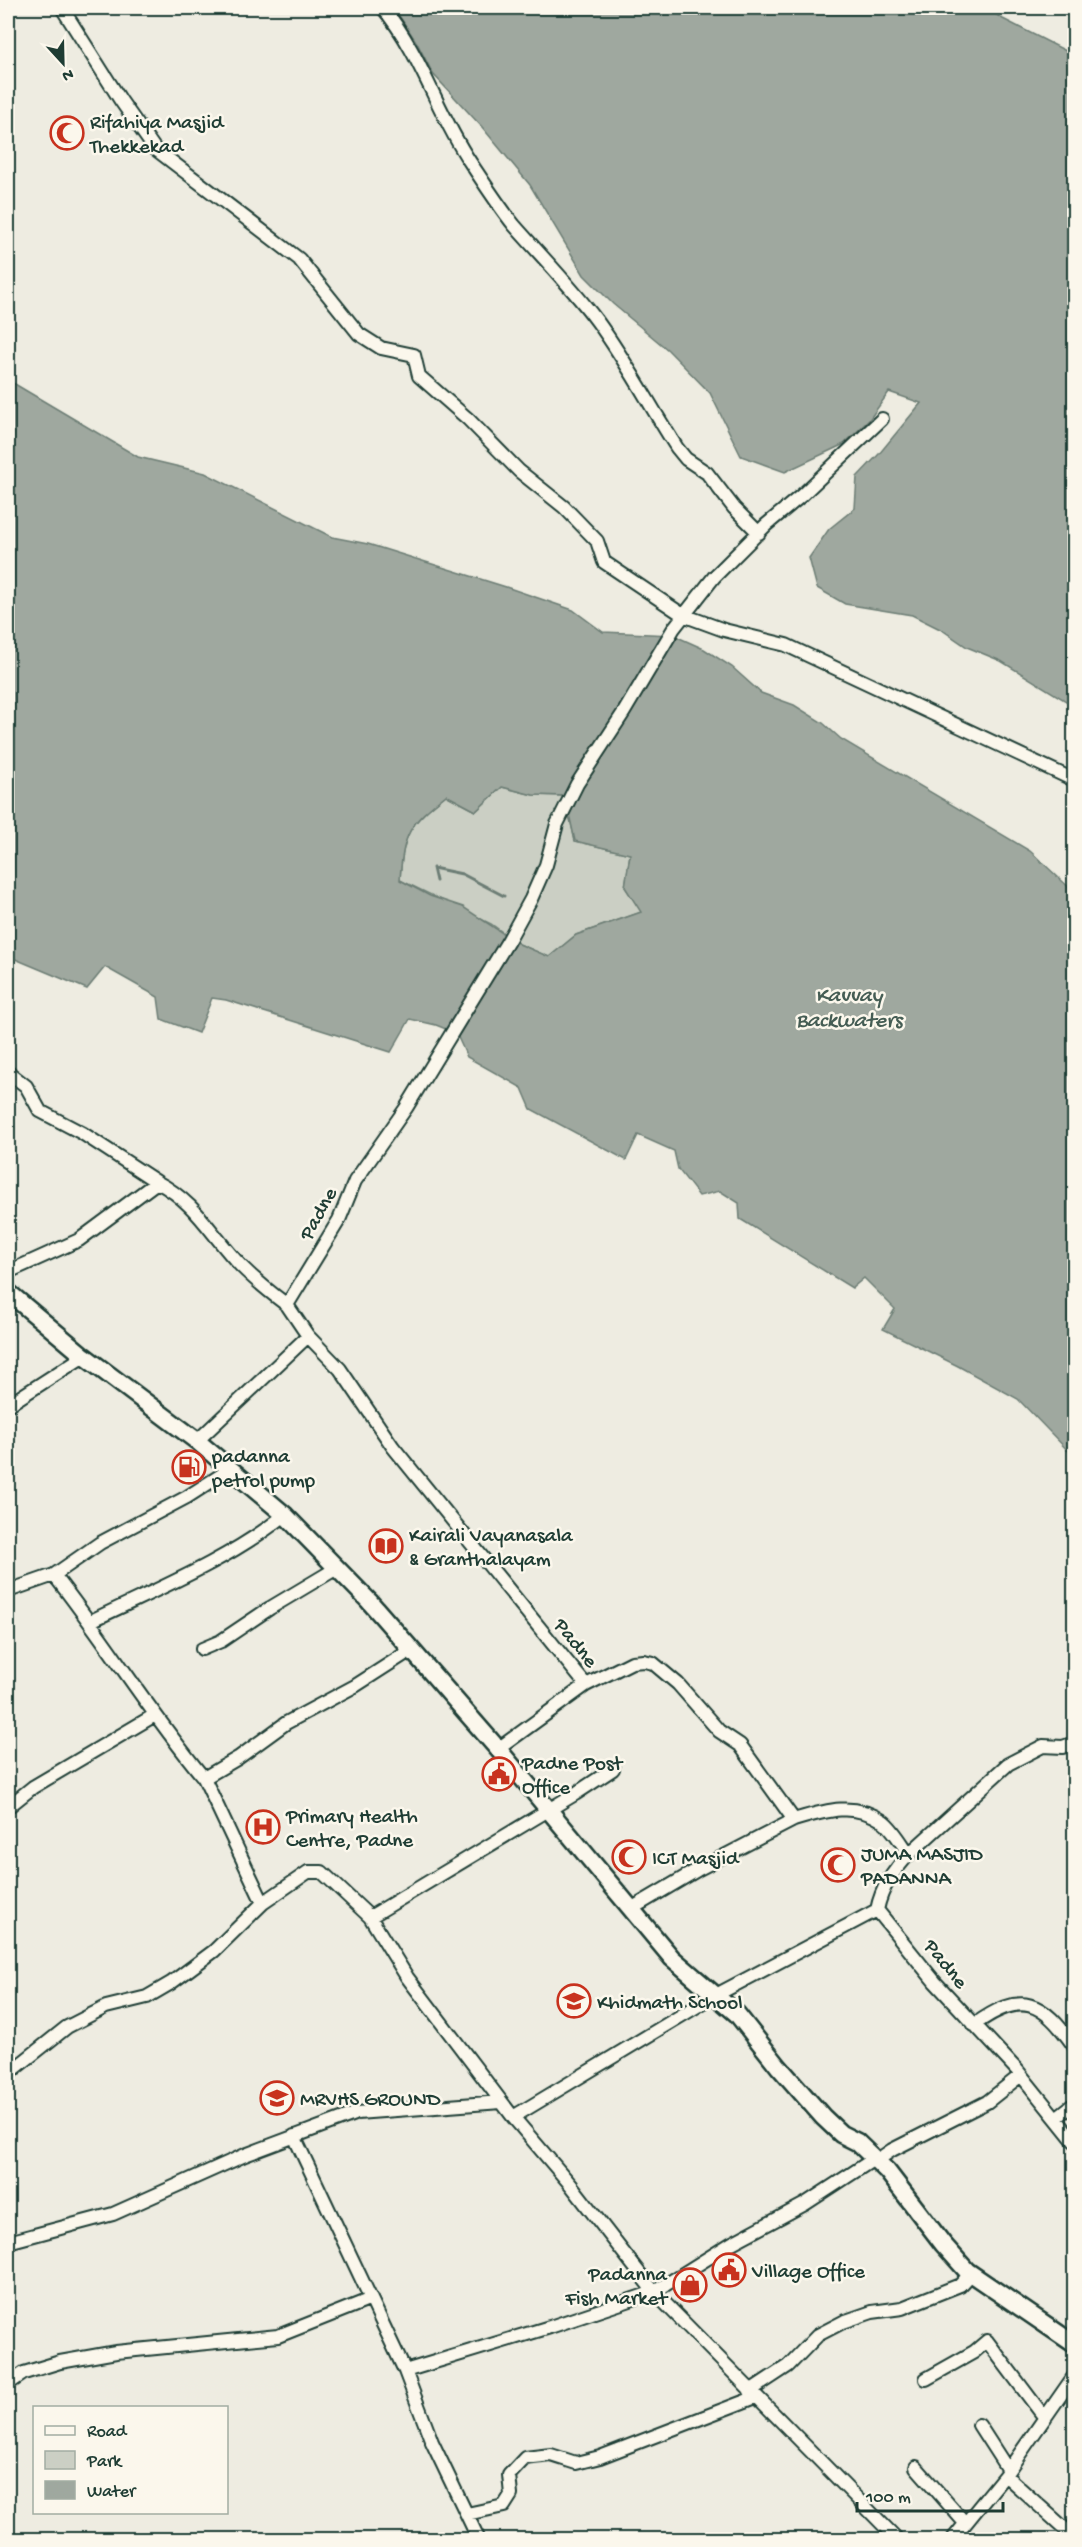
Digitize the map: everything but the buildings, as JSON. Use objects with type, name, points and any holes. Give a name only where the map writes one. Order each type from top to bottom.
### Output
[{"type":"main road","points":[[8,1293],[84,1356],[196,1441],[285,1515],[369,1601],[498,1749],[672,1958],[737,2014],[823,2117],[841,2134],[857,2142],[912,2201],[943,2244],[971,2273],[1074,2344]]},
{"type":"street","points":[[62,8],[154,148],[299,259],[359,334],[381,348],[414,355],[419,376],[468,419],[519,471],[564,507],[597,542],[604,562],[683,615],[724,630],[786,645],[1074,780]]},
{"type":"street","points":[[383,8],[430,85],[451,130],[483,182],[513,224],[574,291],[597,321],[628,365],[677,448],[686,459],[707,473],[734,508],[759,533]]},
{"type":"street","name":"Padne","points":[[794,1820],[740,1745],[719,1731],[678,1684],[653,1663],[632,1662],[586,1685],[393,1447],[340,1369],[308,1336],[287,1305],[339,1220],[356,1181],[431,1069],[531,899],[546,865],[557,824],[577,784],[624,712],[674,628],[714,577],[882,419]]},
{"type":"street","points":[[8,1071],[26,1086],[40,1111],[82,1133],[174,1191],[198,1212],[241,1265],[287,1305]]},
{"type":"street","points":[[8,1272],[80,1240],[157,1182]]},
{"type":"street","points":[[196,1441],[308,1336]]},
{"type":"street","points":[[8,1405],[84,1356]]},
{"type":"street","points":[[8,1591],[54,1575],[100,1543],[187,1497],[229,1470]]},
{"type":"street","points":[[91,1621],[196,1570],[262,1534],[285,1515]]},
{"type":"street","points":[[202,1649],[221,1641],[270,1608],[337,1568]]},
{"type":"street","points":[[54,1575],[91,1621],[156,1715],[204,1778],[262,1903]]},
{"type":"street","points":[[204,1778],[238,1758],[286,1723],[355,1686],[411,1650]]},
{"type":"street","points":[[498,1749],[586,1685]]},
{"type":"street","points":[[8,1807],[33,1787],[156,1715]]},
{"type":"street","points":[[513,2117],[714,1996],[877,1910],[881,1892],[893,1872],[909,1854],[1008,1764],[1043,1746],[1064,1747],[1074,1743]]},
{"type":"street","points":[[370,1917],[613,1769]]},
{"type":"street","points":[[630,1909],[697,1870],[794,1820],[832,1808],[855,1810],[884,1821],[909,1854]]},
{"type":"street","points":[[8,2074],[67,2027],[106,2007],[147,1997],[171,1983],[214,1951],[262,1903],[308,1872],[322,1872],[370,1917],[407,1977],[501,2102],[571,2185],[654,2292],[753,2394],[800,2437],[898,2540]]},
{"type":"street","name":"Padne","points":[[877,1910],[935,1982],[1021,2075],[1074,2141]]},
{"type":"street","points":[[974,2025],[1013,2003],[1032,2006],[1046,2013],[1074,2046]]},
{"type":"street","points":[[405,2371],[550,2327],[654,2292],[732,2243],[806,2204],[892,2150],[987,2102],[1021,2075]]},
{"type":"street","points":[[8,2242],[113,2214],[245,2155],[357,2114],[501,2102]]},
{"type":"street","points":[[1056,2118],[1074,2104]]},
{"type":"street","points":[[294,2136],[405,2371],[432,2442],[479,2540]]},
{"type":"street","points":[[467,2514],[504,2506],[511,2495],[509,2475],[525,2458],[551,2455],[576,2463],[600,2457],[753,2394],[788,2366],[818,2335],[843,2322],[872,2312],[902,2308],[960,2284],[971,2273]]},
{"type":"street","points":[[8,2384],[24,2373],[60,2362],[105,2354],[278,2336],[371,2300]]},
{"type":"street","points":[[926,2379],[974,2352],[987,2341],[1045,2418]]},
{"type":"street","points":[[952,2540],[1007,2473],[1074,2378]]},
{"type":"street","points":[[979,2425],[1007,2473],[1074,2537]]},
{"type":"street","points":[[916,2467],[965,2523]]},
{"type":"green space","points":[[502,787],[533,795],[565,796],[575,841],[630,854],[625,887],[642,912],[576,935],[549,957],[519,944],[491,924],[400,880],[406,840],[416,822],[424,814],[446,795],[476,811]]},
{"type":"water","points":[[394,8],[986,8],[1074,55],[1074,706],[1001,661],[967,647],[942,630],[912,615],[845,604],[817,588],[809,558],[829,529],[855,508],[857,477],[921,403],[889,392],[869,420],[844,444],[785,472],[741,456],[710,393],[668,350],[613,304],[584,275],[530,185],[482,127],[433,74],[417,43]]},
{"type":"water","name":"Kavvay Backwaters","points":[[8,380],[138,457],[205,473],[332,537],[368,544],[573,610],[603,632],[673,635],[704,649],[732,667],[761,693],[794,705],[823,723],[841,739],[1030,851],[1074,892],[1074,1457],[1018,1399],[883,1329],[895,1309],[864,1278],[852,1288],[740,1219],[739,1203],[720,1191],[699,1196],[678,1169],[674,1151],[638,1135],[626,1160],[531,1109],[522,1088],[467,1057],[456,1033],[436,1025],[410,1019],[391,1052],[226,1000],[212,998],[198,1033],[161,1019],[158,997],[105,967],[87,989],[8,956],[8,937],[13,928],[8,923]],"holes":[[[502,787],[533,795],[565,796],[575,841],[630,854],[625,887],[641,912],[576,935],[549,957],[519,944],[463,907],[430,896],[400,880],[403,851],[410,831],[416,822],[446,795],[476,811]]]},
{"type":"waterway","points":[[436,881],[433,868],[462,874],[504,896]]},
{"type":"place","name":"Rifahiya Masjid Thekkekad","points":[[67,133]]},
{"type":"place","name":"padanna petrol pump","points":[[189,1467]]},
{"type":"place","name":"Kairali Vayanasala & Granthalayam","points":[[386,1546]]},
{"type":"place","name":"Padne Post Office","points":[[499,1774]]},
{"type":"place","name":"Primary Health Centre, Padne","points":[[263,1827]]},
{"type":"place","name":"ICT Masjid","points":[[629,1857]]},
{"type":"place","name":"JUMA MASJID PADANNA","points":[[838,1865]]},
{"type":"place","name":"Khidmath School","points":[[574,2001]]},
{"type":"place","name":"MRVHS GROUND","points":[[277,2098]]},
{"type":"place","name":"Village Office","points":[[729,2270]]},
{"type":"place","name":"Padanna Fish Market","points":[[690,2285]]}]
